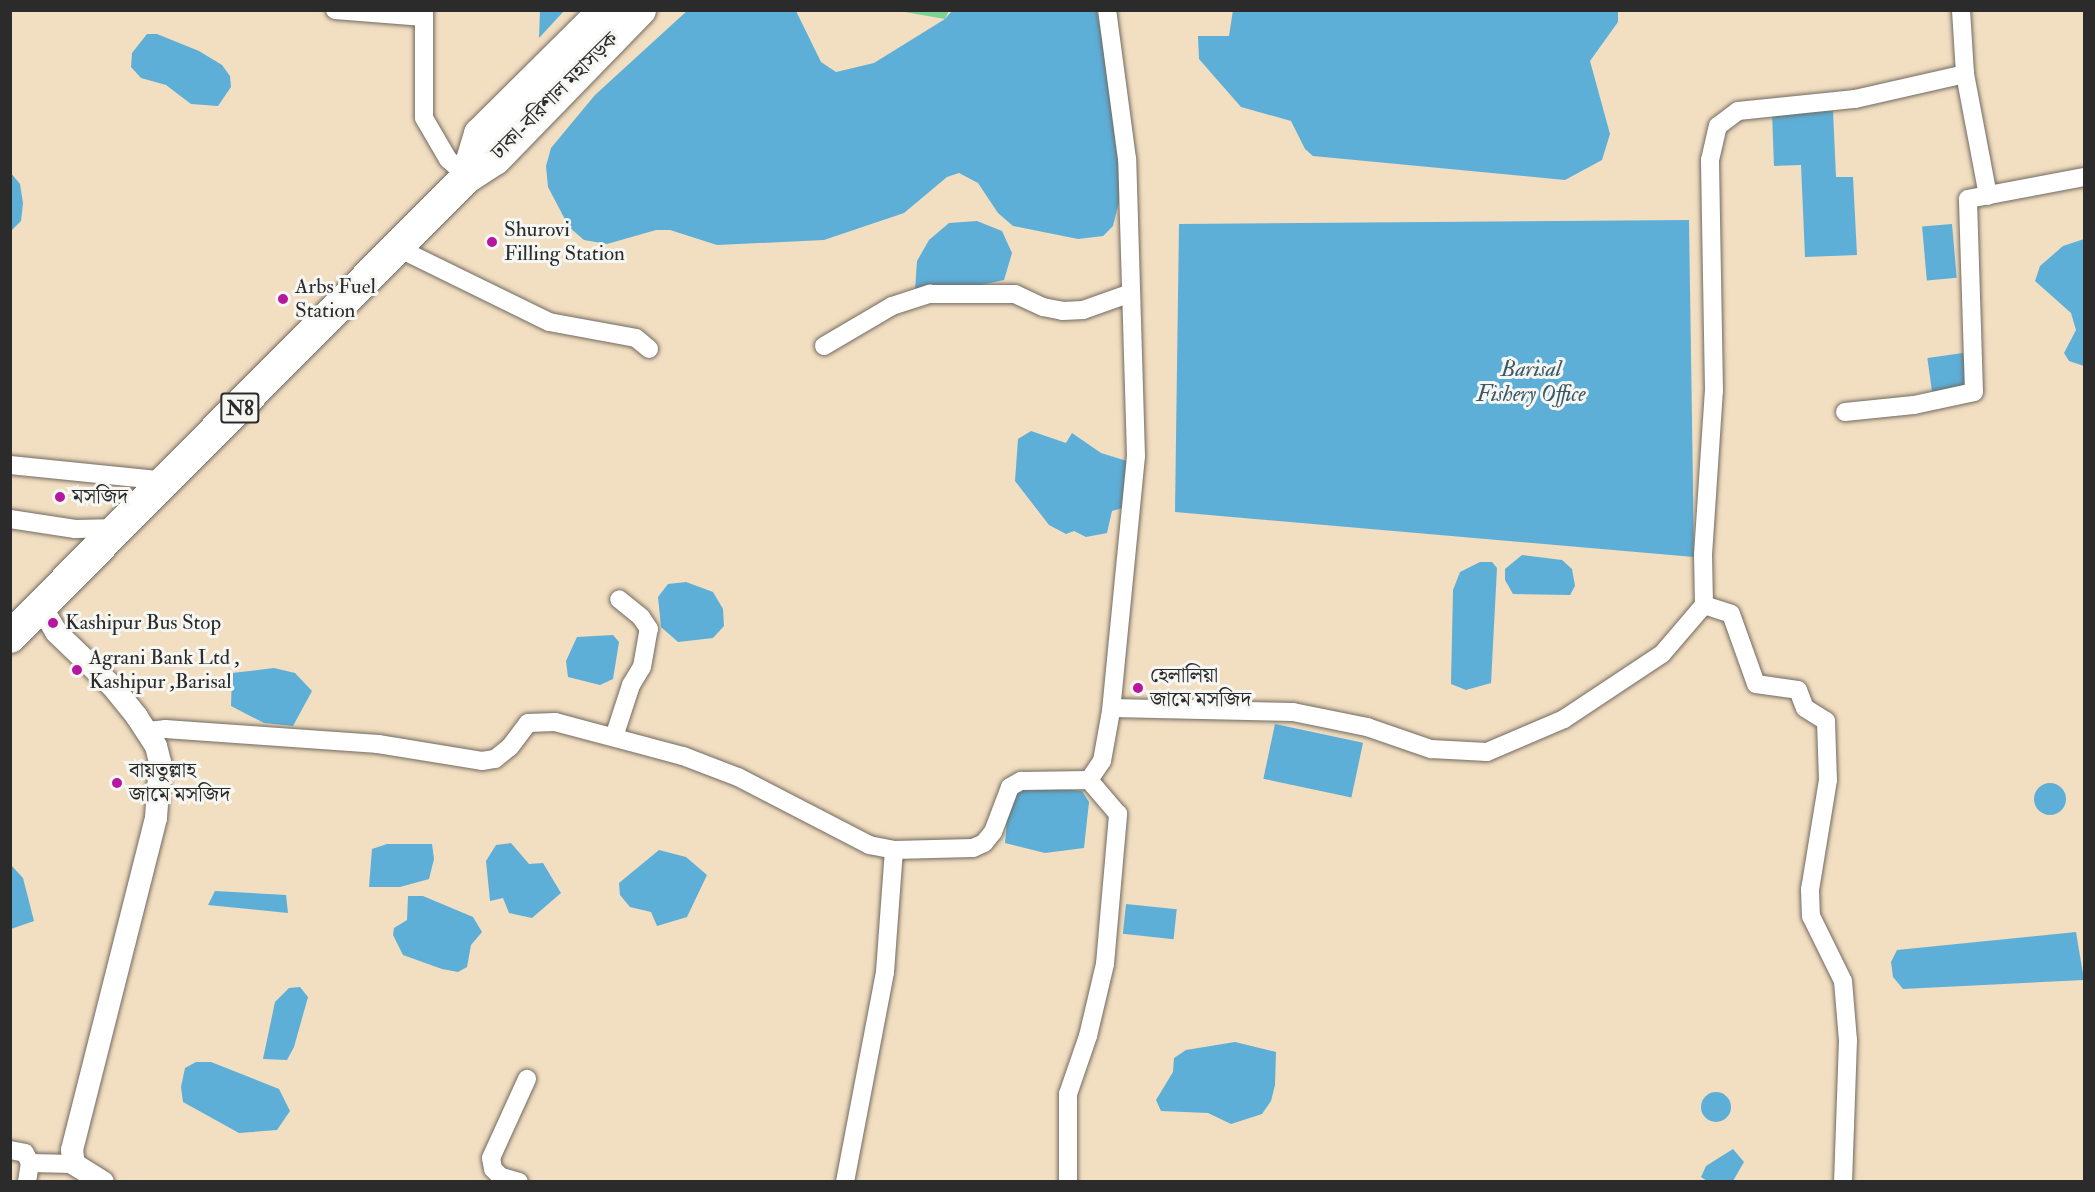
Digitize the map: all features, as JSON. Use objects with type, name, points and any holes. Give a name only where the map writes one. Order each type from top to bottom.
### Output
[{"type":"highway","name":"ঢাকা-বরিশাল মহাসড়ক","points":[[467,177],[480,135],[605,10]]},
{"type":"highway","name":"ঢাকা-বরিশাল মহাসড়ক","points":[[10,637],[467,177],[495,159],[640,10]]},
{"type":"street","points":[[335,10],[424,14],[424,118],[448,159],[467,177]]},
{"type":"street","points":[[1089,780],[1102,761],[1112,708],[1136,456],[1127,159],[1107,10]]},
{"type":"street","points":[[1961,10],[1965,74],[1988,196]]},
{"type":"street","points":[[1112,708],[1293,712],[1367,727],[1431,749],[1486,752],[1564,719],[1662,654],[1704,605],[1703,555],[1714,391],[1710,160],[1718,126],[1738,111],[1855,99],[1965,74]]},
{"type":"street","points":[[1845,412],[1914,405],[1974,392],[1968,200],[2085,177]]},
{"type":"street","points":[[398,248],[549,322],[636,338],[649,349]]},
{"type":"street","points":[[824,346],[892,306],[930,294],[1015,294],[1043,307],[1063,311],[1083,310],[1131,293]]},
{"type":"street","points":[[10,465],[167,481]]},
{"type":"street","points":[[10,519],[75,529],[119,528]]},
{"type":"street","points":[[614,737],[645,658],[649,629],[641,617],[619,599]]},
{"type":"street","points":[[40,605],[56,632],[113,687],[147,731],[160,762],[160,798],[75,1132],[74,1164]]},
{"type":"street","points":[[1704,605],[1731,614],[1756,684],[1797,690],[1805,708],[1826,722],[1828,780],[1810,899],[1811,916],[1843,981],[1848,1040],[1843,1182]]},
{"type":"street","points":[[147,731],[165,729],[378,744],[482,760],[495,759],[510,747],[528,723],[555,722],[683,756],[738,777],[869,845],[894,850],[973,848],[984,843],[993,832],[1010,787],[1021,781],[1089,780]]},
{"type":"street","points":[[1068,1182],[1068,1094],[1088,1036],[1105,964],[1118,814],[1089,780]]},
{"type":"street","points":[[845,1182],[885,972],[894,850]]},
{"type":"street","points":[[519,1182],[501,1177],[493,1169],[491,1158],[527,1079]]},
{"type":"street","points":[[10,1150],[25,1153],[30,1163],[27,1182]]},
{"type":"street","points":[[30,1163],[74,1164],[104,1182]]},
{"type":"green space","points":[[899,11],[949,11],[945,19]]},
{"type":"water","points":[[688,10],[796,11],[821,62],[836,72],[874,63],[945,19],[952,11],[1097,11],[1116,107],[1121,194],[1113,226],[1103,236],[1078,239],[1013,226],[998,213],[978,183],[959,173],[947,177],[904,213],[824,240],[717,245],[670,230],[656,230],[607,244],[584,240],[569,227],[548,187],[546,166],[551,148],[595,95]]},
{"type":"water","points":[[1233,10],[1618,11],[1618,22],[1590,61],[1610,134],[1602,160],[1565,180],[1313,156],[1305,149],[1291,121],[1241,107],[1199,59],[1198,36],[1229,36]]},
{"type":"water","points":[[540,11],[564,11],[539,38]]},
{"type":"water","points":[[147,34],[157,34],[199,51],[222,65],[230,76],[231,87],[218,106],[191,104],[166,85],[141,78],[131,67],[132,53]]},
{"type":"water","points":[[1833,111],[1836,177],[1853,177],[1857,255],[1805,257],[1801,165],[1774,166],[1772,113]]},
{"type":"water","points":[[10,172],[20,184],[23,203],[21,221],[11,231]]},
{"type":"water","name":"Barisal Fishery Office","points":[[1689,220],[1694,557],[1175,512],[1179,224]]},
{"type":"water","points":[[977,221],[1002,231],[1012,253],[1004,280],[963,289],[915,290],[917,261],[929,240],[949,223]]},
{"type":"water","points":[[1952,224],[1957,278],[1927,280],[1922,227]]},
{"type":"water","points":[[2084,239],[2084,366],[2069,361],[2064,353],[2076,330],[2071,313],[2035,281],[2040,266],[2063,246]]},
{"type":"water","points":[[1963,353],[1968,390],[1932,395],[1927,358]]},
{"type":"water","points":[[1031,431],[1066,443],[1072,433],[1101,453],[1130,462],[1124,484],[1129,491],[1126,507],[1112,511],[1107,533],[1086,537],[1074,531],[1066,534],[1049,525],[1015,481],[1018,439]]},
{"type":"water","points":[[1522,555],[1562,560],[1572,569],[1575,586],[1570,595],[1513,594],[1505,580],[1505,569]]},
{"type":"water","points":[[1480,562],[1492,562],[1497,568],[1491,683],[1466,690],[1451,684],[1453,590],[1460,572]]},
{"type":"water","points":[[686,582],[713,592],[723,609],[724,626],[713,638],[678,642],[661,627],[658,597],[668,584]]},
{"type":"water","points":[[613,635],[619,642],[613,679],[600,685],[568,677],[566,661],[577,637]]},
{"type":"water","points":[[274,668],[295,673],[312,691],[293,726],[264,723],[231,706],[232,673]]},
{"type":"water","points":[[1275,724],[1363,743],[1351,797],[1263,779]]},
{"type":"water","points":[[2050,783],[2061,788],[2066,799],[2061,810],[2050,815],[2039,810],[2034,799],[2039,788]]},
{"type":"water","points":[[1023,786],[1082,791],[1089,802],[1084,848],[1045,853],[1005,843],[1009,797]]},
{"type":"water","points":[[511,843],[529,864],[543,863],[561,893],[532,918],[509,913],[503,898],[490,901],[486,861],[496,845]]},
{"type":"water","points":[[387,844],[432,844],[434,859],[429,879],[400,887],[369,887],[372,849]]},
{"type":"water","points":[[659,850],[686,857],[707,875],[687,917],[657,926],[651,912],[630,907],[620,895],[619,883]]},
{"type":"water","points":[[11,865],[23,878],[34,921],[11,929]]},
{"type":"water","points":[[215,891],[286,895],[288,913],[208,905]]},
{"type":"water","points":[[408,896],[423,896],[473,917],[482,932],[471,945],[467,967],[458,972],[442,969],[403,955],[393,935],[394,928],[407,920]]},
{"type":"water","points":[[1126,904],[1177,909],[1174,939],[1123,934]]},
{"type":"water","points":[[2076,932],[2084,980],[1903,989],[1893,977],[1891,962],[1897,950]]},
{"type":"water","points":[[300,987],[308,997],[294,1047],[287,1060],[263,1059],[275,1002],[289,988]]},
{"type":"water","points":[[1235,1042],[1276,1052],[1275,1085],[1271,1101],[1262,1114],[1231,1124],[1208,1113],[1161,1111],[1156,1100],[1173,1072],[1174,1058],[1186,1050]]},
{"type":"water","points":[[196,1062],[211,1062],[279,1089],[290,1111],[277,1130],[239,1133],[183,1102],[181,1087],[185,1068]]},
{"type":"water","points":[[1716,1092],[1727,1096],[1731,1107],[1727,1118],[1716,1122],[1705,1118],[1701,1107],[1705,1096]]},
{"type":"water","points":[[1733,1149],[1744,1162],[1733,1181],[1707,1181],[1701,1177],[1706,1166]]},
{"type":"place","name":"Shurovi Filling Station","points":[[492,242]]},
{"type":"place","name":"Arbs Fuel Station","points":[[283,299]]},
{"type":"place","name":"মসজিদ","points":[[60,497]]},
{"type":"place","name":"Kashipur Bus Stop","points":[[53,623]]},
{"type":"place","name":"Agrani Bank Ltd , Kashipur ,Barisal","points":[[77,670]]},
{"type":"place","name":"হেলালিয়া জামে মসজিদ","points":[[1138,688]]},
{"type":"place","name":"বায়তুল্লাহ জামে মসজিদ","points":[[117,783]]}]
